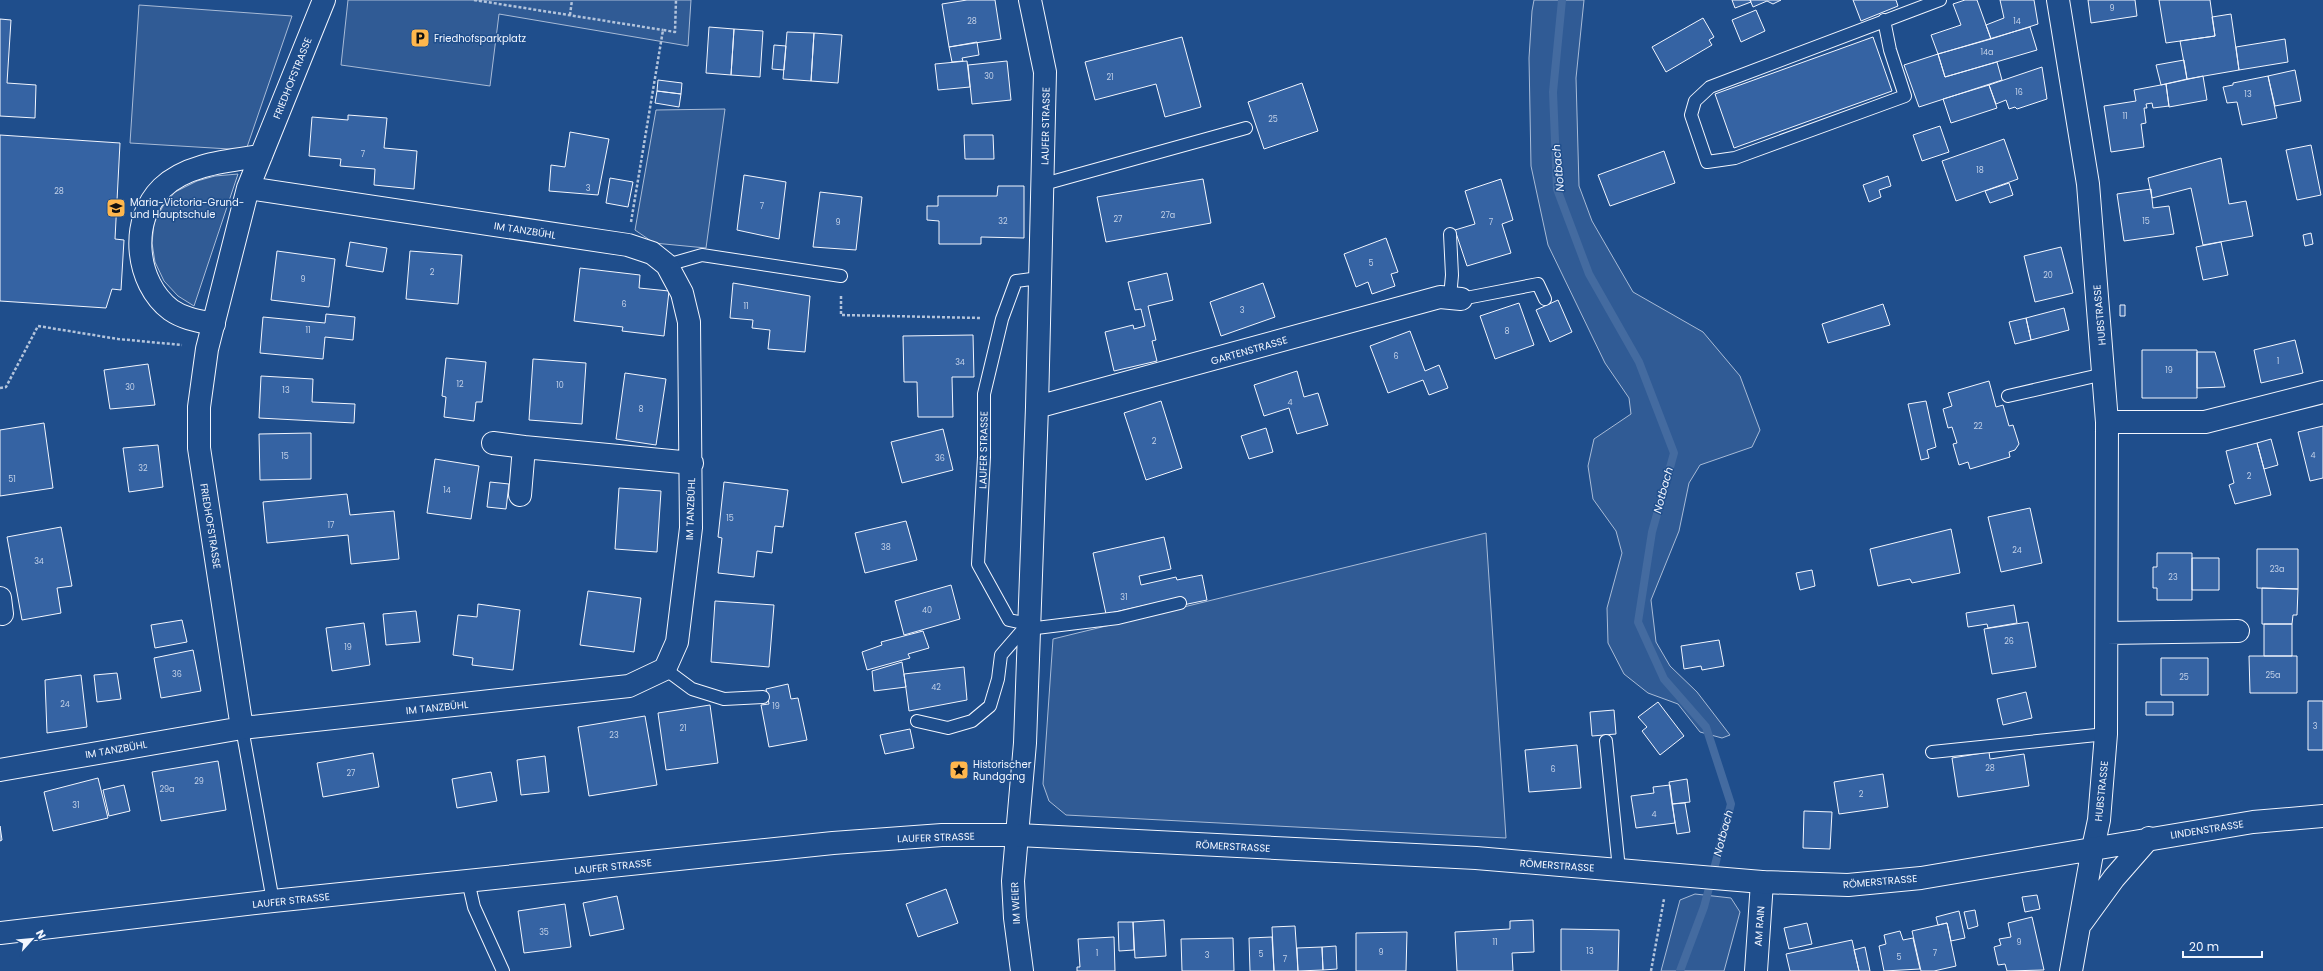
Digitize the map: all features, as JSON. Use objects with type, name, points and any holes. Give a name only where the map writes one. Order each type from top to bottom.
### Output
[{"type":"street","name":"FRIEDHOFSTRASSE","points":[[242,728],[199,448],[199,407],[207,349],[248,188],[324,0]]},
{"type":"street","name":"LAUFER STRASSE","points":[[0,933],[273,901],[833,843],[942,835],[1018,835],[1025,743],[1028,627],[1038,407],[1039,278],[1044,184],[1045,72],[1030,0]]},
{"type":"street","name":"HUBSTRASSE","points":[[2058,0],[2088,184],[2107,422],[2106,734],[2099,820],[2092,848],[2080,926],[2071,971]]},
{"type":"street","points":[[214,324],[187,318],[171,309],[154,290],[142,262],[139,233],[147,208],[161,188],[181,174],[202,167],[261,156]]},
{"type":"street","name":"IM TANZBÜHL","points":[[0,770],[242,728],[629,686],[665,670],[678,634],[691,528],[692,463],[689,322],[682,293],[667,265],[652,253],[628,245],[248,188]]},
{"type":"street","name":"GARTENSTRASSE","points":[[1038,407],[1440,297],[1455,298]]},
{"type":"street","points":[[2107,422],[2205,422],[2323,392]]},
{"type":"street","name":"IM TANZBÜHL","points":[[493,443],[692,463]]},
{"type":"street","points":[[520,494],[524,447]]},
{"type":"street","points":[[2107,633],[2238,631]]},
{"type":"street","name":"LINDENSTRASSE","points":[[2092,848],[2253,822],[2323,816]]},
{"type":"street","name":"RÖMERSTRASSE","points":[[1018,835],[1476,858],[1669,874],[1737,878],[1762,882],[1848,885],[1921,878],[2092,848]]},
{"type":"street","name":"IM WEIER","points":[[1018,835],[1014,881],[1015,918],[1022,971]]},
{"type":"street","points":[[2080,926],[2114,878],[2149,838]]},
{"type":"street","name":"AM RAIN","points":[[1756,971],[1762,882]]},
{"type":"lane","points":[[1884,20],[1890,50],[1905,96],[1735,158],[1707,162],[1691,115],[1695,101],[1710,87],[1884,20],[1940,0]]},
{"type":"lane","points":[[1044,184],[1246,128]]},
{"type":"lane","points":[[1450,234],[1455,298],[1538,284],[1545,299]]},
{"type":"lane","points":[[667,265],[702,256],[841,276]]},
{"type":"lane","name":"LAUFER STRASSE","points":[[1028,627],[1009,620],[978,564],[983,473],[984,394],[1002,319],[1016,281],[1039,278]]},
{"type":"lane","points":[[2008,396],[2104,374]]},
{"type":"lane","points":[[917,720],[948,728],[972,721],[990,706],[998,679],[1000,655],[1028,627],[1118,618],[1180,603]]},
{"type":"lane","points":[[665,670],[692,689],[724,699],[763,697]]},
{"type":"lane","points":[[242,728],[273,901]]},
{"type":"lane","points":[[1932,752],[2106,734]]},
{"type":"lane","points":[[1606,741],[1619,869]]},
{"type":"lane","points":[[468,881],[474,907],[503,971]]},
{"type":"path","points":[[474,0],[675,32],[676,0]]},
{"type":"path","points":[[570,15],[572,0]]},
{"type":"path","points":[[628,245],[663,30]]},
{"type":"path","points":[[841,276],[841,315],[971,317]]},
{"type":"path","points":[[0,388],[6,386],[38,326],[207,349]]},
{"type":"path","points":[[1651,971],[1669,874]]},
{"type":"shaded area","name":"Friedhofsparkplatz","points":[[348,0],[691,0],[688,46],[499,14],[490,86],[341,65]]},
{"type":"shaded area","points":[[1534,0],[1584,0],[1576,78],[1579,186],[1592,221],[1633,292],[1703,332],[1740,376],[1760,430],[1752,447],[1700,465],[1689,483],[1679,531],[1651,600],[1656,642],[1670,666],[1697,692],[1730,735],[1722,738],[1700,732],[1678,704],[1648,693],[1624,674],[1608,643],[1607,608],[1622,553],[1616,531],[1593,499],[1588,466],[1594,439],[1631,414],[1629,398],[1605,363],[1548,245],[1531,166],[1529,58]]},
{"type":"shaded area","points":[[139,5],[292,16],[246,150],[130,143]]},
{"type":"shaded area","points":[[725,109],[706,248],[654,243],[635,230],[656,110]]},
{"type":"shaded area","points":[[238,174],[194,306],[178,296],[164,281],[155,262],[152,243],[154,223],[163,206],[175,192],[197,181],[215,176]]},
{"type":"shaded area","points":[[1486,533],[1506,838],[1066,815],[1049,801],[1043,784],[1053,639]]},
{"type":"shaded area","points":[[1695,894],[1731,898],[1740,912],[1724,971],[1661,971],[1680,900]]},
{"type":"building","points":[[967,0],[995,0],[1001,39],[949,47],[942,4]]},
{"type":"building","points":[[1732,0],[1750,0],[1751,2],[1735,8]]},
{"type":"building","points":[[1750,0],[1781,0],[1773,4],[1767,1],[1753,7]]},
{"type":"building","points":[[1853,0],[1896,0],[1898,6],[1861,21]]},
{"type":"building","points":[[1965,0],[1977,0],[1991,39],[1938,54],[1931,35],[1961,25],[1953,4]]},
{"type":"building","points":[[2000,0],[2034,0],[2038,24],[1991,39],[1986,25],[2004,18]]},
{"type":"building","points":[[2088,0],[2135,0],[2137,16],[2091,23]]},
{"type":"building","points":[[2159,0],[2210,0],[2215,36],[2166,43]]},
{"type":"building","points":[[1756,10],[1765,31],[1741,42],[1732,20]]},
{"type":"building","points":[[2231,14],[2239,70],[2187,79],[2180,41],[2215,36],[2212,17]]},
{"type":"building","points":[[1703,18],[1714,37],[1709,40],[1712,45],[1666,72],[1652,47]]},
{"type":"building","points":[[0,19],[11,20],[7,83],[36,85],[35,118],[0,116]]},
{"type":"building","points":[[709,27],[734,29],[731,75],[706,73]]},
{"type":"building","points":[[2030,27],[2037,50],[1945,77],[1938,54]]},
{"type":"building","points":[[734,29],[763,31],[760,77],[731,75]]},
{"type":"building","points":[[787,32],[814,33],[811,81],[783,79]]},
{"type":"building","points":[[814,33],[842,35],[838,83],[811,81]]},
{"type":"building","points":[[1182,37],[1201,107],[1165,117],[1156,84],[1095,100],[1085,62]]},
{"type":"building","points":[[1873,37],[1892,91],[1734,148],[1715,94]]},
{"type":"building","points":[[2285,39],[2288,62],[2239,70],[2236,47]]},
{"type":"building","points":[[977,42],[979,55],[962,58],[963,61],[952,62],[949,47]]},
{"type":"building","points":[[774,45],[786,46],[784,70],[772,69]]},
{"type":"building","points":[[1938,54],[1945,77],[1997,62],[2002,80],[1919,107],[1904,65]]},
{"type":"building","points":[[2184,60],[2187,79],[2161,85],[2156,65]]},
{"type":"building","points":[[967,61],[970,87],[938,90],[935,64]]},
{"type":"building","points":[[1007,61],[1011,100],[972,104],[968,65]]},
{"type":"building","points":[[2042,67],[2047,99],[2017,109],[2015,107],[2009,109],[2006,100],[1996,104],[1989,85]]},
{"type":"building","points":[[2295,70],[2301,101],[2275,106],[2268,76]]},
{"type":"building","points":[[2203,76],[2207,100],[2169,107],[2166,84]]},
{"type":"building","points":[[2268,76],[2277,118],[2242,125],[2237,102],[2227,103],[2223,87],[2233,85],[2233,83]]},
{"type":"building","points":[[658,80],[682,83],[681,94],[657,91]]},
{"type":"building","points":[[1302,83],[1318,131],[1264,149],[1248,102]]},
{"type":"building","points":[[2166,84],[2169,106],[2153,108],[2152,103],[2146,104],[2147,108],[2144,108],[2146,123],[2141,124],[2144,147],[2111,152],[2104,106],[2136,101],[2134,90]]},
{"type":"building","points":[[1989,85],[1997,108],[1951,123],[1943,99]]},
{"type":"building","points":[[657,91],[681,94],[679,107],[655,103]]},
{"type":"building","points":[[348,115],[387,118],[384,148],[417,151],[414,189],[374,185],[375,169],[340,166],[341,159],[309,156],[312,117],[348,120]]},
{"type":"building","points":[[1940,126],[1949,152],[1922,161],[1913,135]]},
{"type":"building","points":[[570,132],[609,139],[598,195],[549,191],[551,165],[565,167]]},
{"type":"building","points":[[0,135],[120,143],[115,239],[124,240],[121,290],[112,289],[106,308],[0,301]]},
{"type":"building","points":[[964,135],[993,135],[994,159],[965,159]]},
{"type":"building","points":[[2004,139],[2018,179],[1956,201],[1942,161]]},
{"type":"building","points":[[2311,145],[2321,195],[2297,200],[2286,150]]},
{"type":"building","points":[[1664,151],[1675,183],[1610,206],[1598,175]]},
{"type":"building","points":[[2221,158],[2229,204],[2246,201],[2253,236],[2203,245],[2191,188],[2152,198],[2148,178]]},
{"type":"building","points":[[744,175],[786,182],[779,239],[737,230]]},
{"type":"building","points":[[1888,176],[1891,186],[1879,190],[1881,197],[1869,202],[1863,185]]},
{"type":"building","points":[[610,178],[633,182],[628,207],[606,203]]},
{"type":"building","points":[[1203,179],[1211,223],[1106,242],[1097,197]]},
{"type":"building","points":[[1501,179],[1513,220],[1502,224],[1511,253],[1467,266],[1455,230],[1475,224],[1465,191]]},
{"type":"building","points":[[2009,183],[2013,195],[1990,203],[1985,191]]},
{"type":"building","points":[[998,186],[1024,186],[1024,238],[981,237],[981,244],[939,244],[939,221],[927,220],[927,206],[938,206],[938,196],[997,196]]},
{"type":"building","points":[[2151,189],[2153,208],[2169,206],[2174,234],[2124,241],[2117,194]]},
{"type":"building","points":[[820,192],[862,197],[856,250],[813,247]]},
{"type":"building","points":[[2311,233],[2313,244],[2305,246],[2303,235]]},
{"type":"building","points":[[1386,238],[1398,272],[1391,274],[1395,286],[1372,294],[1368,282],[1356,287],[1344,254]]},
{"type":"building","points":[[350,242],[387,248],[383,272],[346,266]]},
{"type":"building","points":[[2221,242],[2228,275],[2203,280],[2196,247]]},
{"type":"building","points":[[2061,247],[2073,293],[2035,302],[2024,256]]},
{"type":"building","points":[[277,251],[335,259],[329,307],[271,300]]},
{"type":"building","points":[[410,251],[462,255],[458,304],[406,299]]},
{"type":"building","points":[[580,268],[640,275],[639,288],[669,291],[664,336],[622,331],[623,327],[574,321]]},
{"type":"building","points":[[1167,273],[1173,300],[1148,306],[1156,340],[1152,341],[1157,361],[1114,371],[1105,332],[1133,325],[1134,329],[1145,326],[1141,309],[1135,310],[1128,282]]},
{"type":"building","points":[[733,283],[810,296],[805,352],[768,349],[770,330],[752,328],[753,320],[730,318]]},
{"type":"building","points":[[1263,283],[1275,317],[1221,336],[1210,302]]},
{"type":"building","points":[[1558,300],[1572,332],[1550,342],[1536,310]]},
{"type":"building","points":[[1519,303],[1534,345],[1495,359],[1480,316]]},
{"type":"building","points":[[1883,304],[1890,325],[1828,343],[1822,324]]},
{"type":"building","points":[[2120,305],[2125,305],[2125,316],[2120,316]]},
{"type":"building","points":[[2064,308],[2069,330],[2031,340],[2026,318]]},
{"type":"building","points":[[326,314],[355,317],[353,340],[325,337],[323,359],[260,353],[263,317],[325,323]]},
{"type":"building","points":[[2026,318],[2031,340],[2015,344],[2009,322]]},
{"type":"building","points":[[1410,331],[1425,371],[1439,365],[1448,388],[1429,395],[1423,380],[1388,393],[1370,346]]},
{"type":"building","points":[[973,335],[974,377],[952,377],[953,417],[918,417],[917,382],[904,382],[903,336]]},
{"type":"building","points":[[2295,340],[2303,373],[2261,383],[2254,350]]},
{"type":"building","points":[[2142,350],[2197,350],[2197,398],[2142,398]]},
{"type":"building","points":[[2197,352],[2215,352],[2225,387],[2197,388]]},
{"type":"building","points":[[446,358],[486,362],[482,402],[476,402],[474,421],[444,417],[446,397],[442,396]]},
{"type":"building","points":[[533,359],[586,363],[582,424],[529,420]]},
{"type":"building","points":[[148,364],[155,405],[110,409],[104,370]]},
{"type":"building","points":[[1297,371],[1304,397],[1318,393],[1328,425],[1297,434],[1289,408],[1264,416],[1254,385]]},
{"type":"building","points":[[625,373],[666,379],[656,445],[616,439]]},
{"type":"building","points":[[261,376],[313,379],[312,402],[355,404],[354,423],[259,418]]},
{"type":"building","points":[[1989,381],[1996,407],[2003,405],[2009,426],[2013,425],[2019,444],[2015,450],[2009,452],[2010,457],[1970,469],[1968,462],[1959,465],[1953,444],[1957,443],[1952,427],[1948,428],[1943,409],[1952,406],[1948,393]]},
{"type":"building","points":[[1161,401],[1182,468],[1146,480],[1124,413]]},
{"type":"building","points":[[1926,401],[1936,447],[1927,450],[1929,458],[1921,460],[1908,404]]},
{"type":"building","points":[[44,423],[53,488],[0,496],[0,430]]},
{"type":"building","points":[[2323,426],[2323,478],[2310,481],[2298,432]]},
{"type":"building","points":[[1266,428],[1273,452],[1249,459],[1241,436]]},
{"type":"building","points":[[943,429],[953,470],[902,483],[891,442]]},
{"type":"building","points":[[311,433],[311,479],[260,480],[259,434]]},
{"type":"building","points":[[2271,439],[2278,465],[2264,469],[2257,443]]},
{"type":"building","points":[[2257,443],[2271,495],[2235,504],[2229,485],[2234,483],[2226,451]]},
{"type":"building","points":[[158,445],[163,487],[129,492],[123,448]]},
{"type":"building","points":[[435,459],[479,466],[471,519],[427,513]]},
{"type":"building","points":[[490,482],[509,484],[506,509],[487,507]]},
{"type":"building","points":[[724,482],[788,490],[783,527],[775,526],[772,553],[757,551],[754,577],[718,573],[722,538],[718,537]]},
{"type":"building","points":[[619,488],[661,491],[657,552],[615,549]]},
{"type":"building","points":[[347,494],[350,515],[394,511],[399,559],[351,564],[348,535],[267,543],[263,502]]},
{"type":"building","points":[[2030,508],[2042,563],[2001,572],[1988,517]]},
{"type":"building","points":[[906,521],[917,560],[865,573],[855,533]]},
{"type":"building","points":[[61,527],[72,586],[57,588],[61,613],[22,620],[7,537]]},
{"type":"building","points":[[1951,529],[1960,573],[1912,583],[1910,579],[1878,586],[1870,549]]},
{"type":"building","points":[[1164,537],[1171,569],[1139,576],[1141,585],[1176,577],[1177,580],[1202,575],[1207,600],[1183,605],[1182,597],[1106,614],[1093,553]]},
{"type":"building","points":[[2257,549],[2298,549],[2298,589],[2257,588]]},
{"type":"building","points":[[2157,553],[2192,553],[2192,600],[2157,600],[2157,588],[2153,588],[2153,567],[2157,567]]},
{"type":"building","points":[[2192,558],[2219,558],[2219,590],[2192,590]]},
{"type":"building","points":[[1812,570],[1815,586],[1800,590],[1796,573]]},
{"type":"building","points":[[951,585],[960,619],[904,635],[895,601]]},
{"type":"building","points":[[2262,588],[2298,589],[2297,615],[2293,615],[2292,624],[2262,624]]},
{"type":"building","points":[[588,591],[641,598],[634,652],[580,645]]},
{"type":"building","points":[[715,601],[774,605],[769,667],[711,662]]},
{"type":"building","points":[[478,604],[520,610],[513,670],[472,665],[473,658],[453,655],[458,615],[477,617]]},
{"type":"building","points":[[2014,605],[2017,623],[1988,628],[1987,624],[1968,627],[1966,613]]},
{"type":"building","points":[[416,611],[420,642],[386,645],[383,614]]},
{"type":"building","points":[[182,620],[187,642],[155,648],[151,625]]},
{"type":"building","points":[[2028,622],[2036,667],[1992,674],[1984,629]]},
{"type":"building","points":[[364,623],[370,665],[332,671],[326,628]]},
{"type":"building","points":[[2264,624],[2292,624],[2292,656],[2264,656]]},
{"type":"building","points":[[923,631],[929,648],[908,654],[910,658],[867,670],[862,652],[882,645],[881,642]]},
{"type":"building","points":[[1719,640],[1724,666],[1702,670],[1701,666],[1684,669],[1681,646]]},
{"type":"building","points":[[193,650],[201,691],[161,698],[154,658]]},
{"type":"building","points":[[2249,656],[2297,656],[2297,693],[2250,693]]},
{"type":"building","points":[[2161,658],[2208,658],[2208,695],[2161,695]]},
{"type":"building","points":[[902,662],[906,687],[874,691],[872,671]]},
{"type":"building","points":[[964,667],[967,700],[909,711],[904,674]]},
{"type":"building","points":[[117,673],[121,699],[97,702],[94,675]]},
{"type":"building","points":[[81,675],[87,727],[47,733],[45,680]]},
{"type":"building","points":[[788,684],[791,699],[798,698],[807,740],[769,747],[761,705],[769,704],[766,689]]},
{"type":"building","points":[[2026,692],[2032,718],[2003,725],[1997,699]]},
{"type":"building","points":[[2308,701],[2323,701],[2323,750],[2308,750]]},
{"type":"building","points":[[1658,702],[1684,736],[1660,755],[1642,731],[1647,727],[1638,717]]},
{"type":"building","points":[[2146,702],[2173,702],[2173,715],[2146,715]]},
{"type":"building","points":[[710,705],[718,763],[666,770],[658,713]]},
{"type":"building","points":[[1614,710],[1616,734],[1592,736],[1590,712]]},
{"type":"building","points":[[645,716],[657,785],[589,796],[578,727]]},
{"type":"building","points":[[910,729],[914,748],[885,754],[880,735]]},
{"type":"building","points":[[1577,745],[1581,788],[1529,792],[1525,750]]},
{"type":"building","points":[[1989,752],[1990,759],[2024,754],[2029,786],[1958,797],[1952,758]]},
{"type":"building","points":[[373,753],[379,787],[323,797],[317,763]]},
{"type":"building","points":[[545,756],[549,792],[521,795],[517,760]]},
{"type":"building","points":[[218,761],[226,810],[161,821],[152,772]]},
{"type":"building","points":[[491,772],[497,801],[457,808],[452,779]]},
{"type":"building","points":[[1883,774],[1888,807],[1839,814],[1834,782]]},
{"type":"building","points":[[98,778],[108,818],[53,831],[44,792]]},
{"type":"building","points":[[1687,779],[1690,802],[1672,804],[1669,782]]},
{"type":"building","points":[[124,785],[130,811],[109,816],[103,790]]},
{"type":"building","points":[[1670,785],[1675,823],[1636,828],[1631,796],[1654,793],[1653,787]]},
{"type":"building","points":[[1685,803],[1690,832],[1677,834],[1672,804]]},
{"type":"building","points":[[1804,811],[1832,812],[1830,849],[1803,848]]},
{"type":"building","points":[[0,826],[2,840],[0,841]]},
{"type":"building","points":[[946,889],[958,923],[918,937],[906,904]]},
{"type":"building","points":[[2037,895],[2040,909],[2025,912],[2022,897]]},
{"type":"building","points":[[617,896],[624,929],[590,936],[583,903]]},
{"type":"building","points":[[565,904],[571,947],[524,953],[518,911]]},
{"type":"building","points":[[1975,910],[1978,926],[1968,929],[1964,912]]},
{"type":"building","points":[[1959,911],[1965,938],[1951,941],[1947,923],[1938,925],[1936,917]]},
{"type":"building","points":[[2032,917],[2044,970],[2007,971],[2005,964],[1998,965],[1994,947],[2001,945],[1999,939],[2011,937],[2008,923]]},
{"type":"building","points":[[1164,920],[1166,956],[1135,958],[1133,922]]},
{"type":"building","points":[[1533,920],[1534,952],[1512,953],[1513,971],[1457,971],[1455,932],[1510,929],[1510,921]]},
{"type":"building","points":[[1118,922],[1133,922],[1134,950],[1119,951]]},
{"type":"building","points":[[1807,923],[1812,944],[1789,949],[1784,928]]},
{"type":"building","points":[[1947,923],[1956,966],[1934,971],[1921,971],[1912,931]]},
{"type":"building","points":[[1295,926],[1298,971],[1274,971],[1272,927]]},
{"type":"building","points":[[1561,929],[1619,930],[1618,971],[1561,971]]},
{"type":"building","points":[[1900,931],[1903,940],[1913,938],[1920,969],[1884,971],[1879,946],[1886,944],[1884,935]]},
{"type":"building","points":[[1407,932],[1406,971],[1356,971],[1356,933]]},
{"type":"building","points":[[1114,937],[1115,971],[1077,971],[1077,967],[1080,967],[1078,939]]},
{"type":"building","points":[[1272,937],[1274,971],[1250,971],[1249,938]]},
{"type":"building","points":[[1233,938],[1234,971],[1182,971],[1181,939]]},
{"type":"building","points":[[1852,940],[1859,971],[1790,971],[1786,954]]},
{"type":"building","points":[[1336,946],[1337,969],[1323,970],[1322,947]]},
{"type":"building","points":[[1322,947],[1323,970],[1298,971],[1297,948]]},
{"type":"building","points":[[1865,947],[1870,971],[1859,971],[1854,950]]},
{"type":"waterway","name":"Notbach","points":[[1562,0],[1553,92],[1557,189],[1589,274],[1639,362],[1674,453],[1652,532],[1638,622],[1664,679],[1706,727],[1731,804],[1704,907],[1680,971]]},
{"type":"place","name":"Friedhofsparkplatz","points":[[420,38]]},
{"type":"place","name":"Maria-Victoria-Grund- und Hauptschule","points":[[116,208]]},
{"type":"place","name":"Historischer Rundgang","points":[[959,770]]}]
